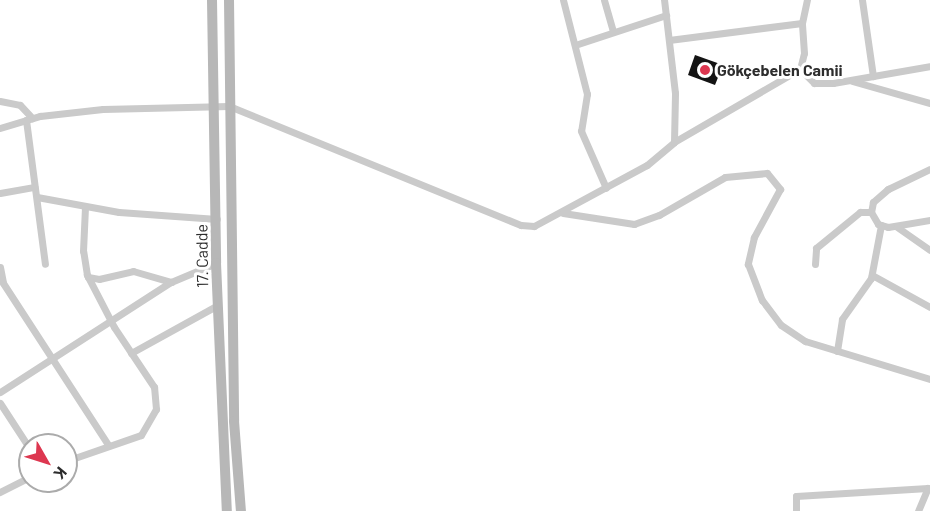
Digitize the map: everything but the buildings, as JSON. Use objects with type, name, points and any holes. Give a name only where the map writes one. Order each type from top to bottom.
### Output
[{"type":"street","name":"17. Cadde","points":[[212,0],[216,263],[226,511]]},
{"type":"street","name":"17. Cadde","points":[[229,0],[234,422],[242,511]]},
{"type":"street","points":[[563,0],[575,45],[579,74],[587,94],[581,131],[606,188]]},
{"type":"street","points":[[604,0],[613,32]]},
{"type":"street","points":[[664,0],[675,93],[674,142]]},
{"type":"street","points":[[0,128],[29,119],[103,109],[229,106],[521,225],[534,226],[563,213],[647,165],[674,142],[800,69],[804,53],[802,23],[807,0]]},
{"type":"street","points":[[862,0],[873,76]]},
{"type":"street","points":[[575,45],[666,15]]},
{"type":"street","points":[[669,40],[802,23]]},
{"type":"street","points":[[800,69],[814,84],[849,81],[930,66]]},
{"type":"street","points":[[849,81],[930,103]]},
{"type":"street","points":[[0,101],[20,105],[29,119],[34,188],[45,264]]},
{"type":"street","points":[[871,213],[873,202],[888,189],[930,169]]},
{"type":"street","points":[[563,213],[634,224],[659,215],[725,177],[767,173],[780,189],[754,237],[749,275],[781,325],[805,340],[930,379]]},
{"type":"street","points":[[0,193],[34,188]]},
{"type":"street","points":[[37,197],[85,207],[217,219]]},
{"type":"street","points":[[78,457],[141,435],[156,409],[154,387],[111,322],[88,277],[83,251],[85,207]]},
{"type":"street","points":[[815,264],[816,248],[860,212],[871,213],[881,225],[897,227],[930,250]]},
{"type":"street","points":[[897,227],[909,221],[930,220]]},
{"type":"street","points":[[837,351],[842,319],[872,275],[881,225]]},
{"type":"street","points":[[0,392],[171,282],[216,263]]},
{"type":"street","points":[[0,267],[2,283],[109,446]]},
{"type":"street","points":[[88,277],[99,279],[133,271],[171,282]]},
{"type":"street","points":[[872,275],[930,307]]},
{"type":"street","points":[[131,352],[218,305]]},
{"type":"street","points":[[0,403],[20,433]]},
{"type":"street","points":[[0,492],[18,483]]},
{"type":"street","points":[[796,511],[796,496],[929,490]]},
{"type":"street","points":[[918,511],[929,490]]},
{"type":"place","name":"Gökçebelen Camii","points":[[705,70]]}]
